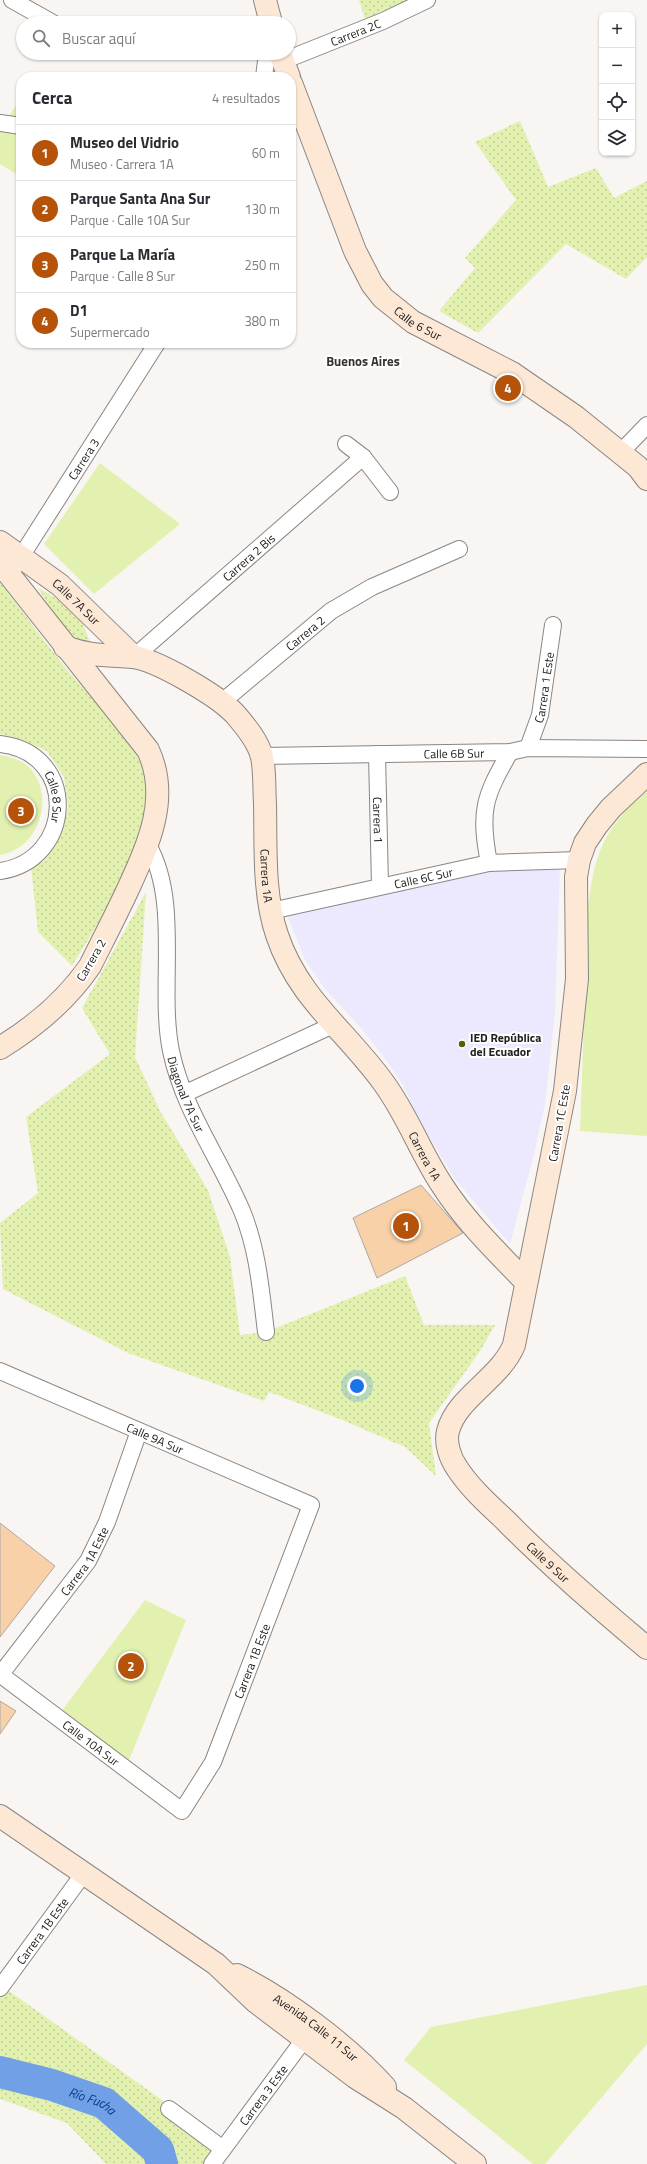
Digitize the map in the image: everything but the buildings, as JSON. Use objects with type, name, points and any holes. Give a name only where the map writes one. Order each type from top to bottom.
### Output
[{"type":"street","points":[[12,0],[41,16]]},
{"type":"street","points":[[265,0],[269,16]]},
{"type":"street","name":"Carrera 2C","points":[[296,55],[383,21],[422,1]]},
{"type":"street","points":[[269,72],[280,61]]},
{"type":"street","name":"Calle 6 Sur","points":[[296,96],[355,251],[372,284],[383,298],[413,322],[512,373],[576,417],[621,452],[638,466],[647,479]]},
{"type":"street","points":[[0,123],[16,125]]},
{"type":"street","name":"Carrera 3","points":[[5,569],[22,556],[154,348]]},
{"type":"street","points":[[621,452],[647,425]]},
{"type":"street","points":[[346,444],[363,457],[390,492]]},
{"type":"street","name":"Carrera 2 Bis","points":[[134,657],[363,457]]},
{"type":"street","name":"Calle 7A Sur","points":[[0,542],[22,556],[60,585],[93,616],[100,656],[117,712]]},
{"type":"street","name":"Carrera 2","points":[[222,702],[331,611],[372,587],[459,549]]},
{"type":"street","name":"Calle 7A Sur","points":[[5,569],[65,647],[144,745],[154,764],[158,783],[158,801],[156,818],[148,845]]},
{"type":"street","points":[[93,616],[134,657],[186,680],[222,702],[248,730],[256,743],[261,756]]},
{"type":"street","name":"Carrera 1 Este","points":[[528,748],[540,715],[553,625]]},
{"type":"street","points":[[65,647],[100,656],[134,657]]},
{"type":"street","name":"Calle 8 Sur","points":[[0,744],[30,752],[46,768],[55,783],[58,809],[52,834],[39,852],[24,863],[0,871]]},
{"type":"street","name":"Calle 6B Sur","points":[[261,756],[510,752],[528,748],[647,749]]},
{"type":"street","points":[[489,863],[483,828],[485,804],[494,780],[510,752]]},
{"type":"street","name":"Carrera 1","points":[[377,754],[380,886]]},
{"type":"street","name":"Carrera 1A","points":[[261,756],[264,770],[267,875],[271,912],[276,934],[293,972],[312,1000],[366,1060],[396,1099],[441,1183],[452,1200],[480,1234],[526,1281]]},
{"type":"street","name":"Carrera 1C Este","points":[[457,1468],[448,1446],[448,1429],[454,1417],[461,1408],[500,1369],[514,1345],[526,1281],[559,1129],[571,1045],[576,979],[576,877],[579,860],[586,843],[597,825],[611,808],[647,774]]},
{"type":"street","name":"Carrera 2","points":[[0,1048],[38,1022],[66,998],[79,983],[106,934],[148,845]]},
{"type":"street","name":"Diagonal 7A Sur","points":[[148,845],[157,863],[161,882],[165,917],[166,1011],[169,1037],[176,1070],[198,1124],[234,1193],[249,1230],[258,1269],[266,1332]]},
{"type":"street","name":"Calle 6C Sur","points":[[271,912],[380,886],[489,863],[579,860]]},
{"type":"street","points":[[186,1094],[333,1025]]},
{"type":"street","name":"Calle 9A Sur","points":[[0,1371],[312,1505]]},
{"type":"street","name":"Carrera 1A Este","points":[[0,1675],[88,1561],[107,1522],[139,1431]]},
{"type":"street","name":"Calle 9 Sur","points":[[457,1468],[481,1496],[535,1551],[647,1648]]},
{"type":"street","name":"Carrera 1B Este","points":[[182,1811],[213,1762],[312,1505]]},
{"type":"street","name":"Calle 10A Sur","points":[[0,1675],[182,1811]]},
{"type":"street","name":"Avenida Calle 11 Sur","points":[[0,1813],[216,1964],[256,2002],[309,2032],[355,2077],[404,2108],[475,2164]]},
{"type":"street","name":"Carrera 1B Este","points":[[0,1988],[77,1868]]},
{"type":"street","name":"Carrera 3 Este","points":[[212,2164],[309,2032]]},
{"type":"street","points":[[168,2109],[223,2149]]},
{"type":"shaded area","name":"IED República del Ecuador","points":[[560,868],[555,1013],[545,1104],[534,1154],[510,1244],[454,1178],[417,1116],[403,1085],[386,1060],[361,1028],[325,989],[305,960],[288,917],[490,870]]},
{"type":"green space","points":[[359,0],[408,0],[365,19]]},
{"type":"green space","points":[[16,105],[16,174],[0,164],[0,116],[7,120]]},
{"type":"green space","points":[[520,121],[548,187],[596,168],[614,198],[647,181],[647,257],[626,279],[566,244],[478,333],[439,311],[475,268],[465,258],[516,200],[475,142]]},
{"type":"green space","points":[[100,463],[180,524],[94,594],[44,544]]},
{"type":"green space","points":[[0,582],[66,668],[122,730],[140,758],[146,774],[149,800],[135,851],[117,891],[72,966],[38,932],[31,867],[46,860],[60,836],[68,808],[64,777],[47,751],[20,739],[0,734]]},
{"type":"green space","points":[[38,588],[66,605],[79,619],[85,628],[91,650],[61,626]]},
{"type":"green space","points":[[0,755],[20,761],[30,768],[38,780],[42,793],[42,807],[39,820],[25,843],[14,851],[0,855]]},
{"type":"green space","points":[[647,791],[647,1136],[580,1131],[588,908],[590,889],[598,857],[611,830],[632,804]]},
{"type":"green space","points":[[146,892],[135,1057],[160,1111],[208,1190],[230,1257],[240,1335],[266,1332],[405,1276],[424,1325],[495,1325],[480,1351],[429,1423],[436,1476],[405,1447],[340,1419],[269,1392],[264,1401],[128,1353],[3,1289],[0,1223],[38,1193],[26,1117],[110,1054],[82,1008]]},
{"type":"green space","points":[[145,1600],[186,1620],[129,1760],[60,1713]]},
{"type":"green space","points":[[647,1985],[647,2044],[545,2164],[533,2164],[404,2060],[431,2027]]},
{"type":"green space","points":[[5,1988],[221,2142],[206,2164],[106,2164],[67,2123],[0,2099],[0,1994]]},
{"type":"waterway","name":"Río Fucha","points":[[0,2072],[52,2085],[104,2103],[158,2150],[162,2164]]},
{"type":"place","name":"D1","points":[[508,388]]},
{"type":"place","name":"Parque La María","points":[[21,811]]},
{"type":"place","name":"IED República del Ecuador","points":[[462,1044]]},
{"type":"place","name":"Museo del Vidrio","points":[[406,1226]]},
{"type":"place","name":"Parque Santa Ana Sur","points":[[131,1666]]},
{"type":"district","name":"Buenos Aires","points":[[363,361]]}]
